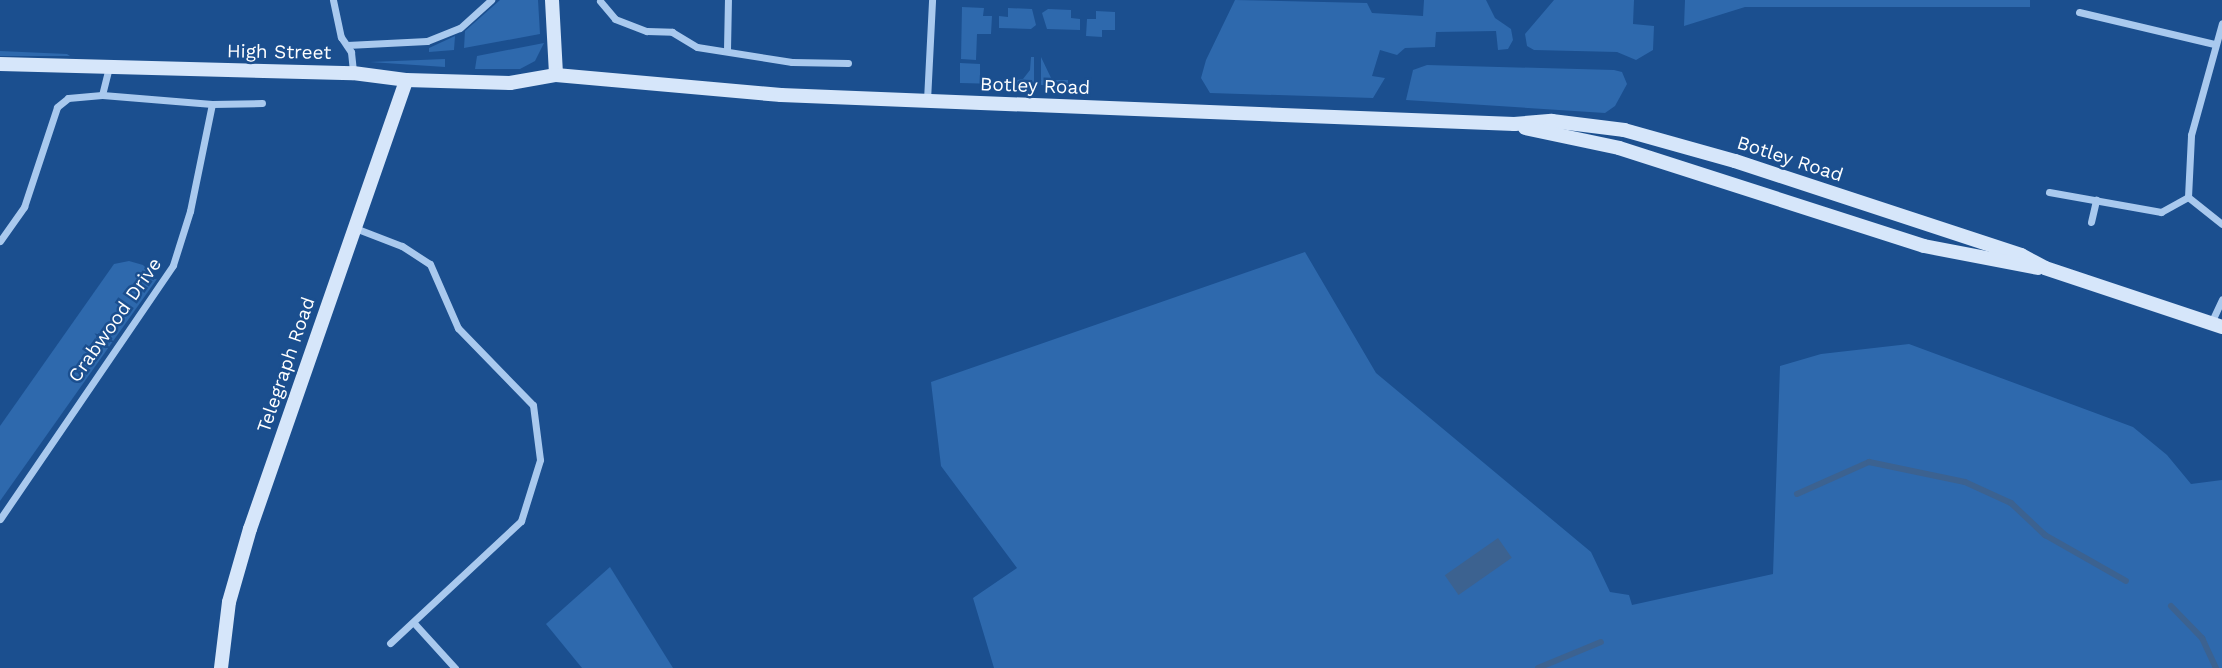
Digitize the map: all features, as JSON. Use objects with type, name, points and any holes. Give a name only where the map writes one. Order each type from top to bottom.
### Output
[{"type":"main road","points":[[552,0],[556,75]]},
{"type":"main road","name":"High Street","points":[[0,64],[353,73],[406,80],[510,83],[556,75]]},
{"type":"main road","name":"Botley Road","points":[[556,75],[781,95],[1514,124],[1552,121],[1624,130],[1735,161],[2021,255],[2045,268]]},
{"type":"main road","name":"Telegraph Road","points":[[221,668],[229,602],[250,529],[406,80]]},
{"type":"main road","name":"Botley Road","points":[[1514,124],[1619,148],[1924,246],[2045,268],[2216,325]]},
{"type":"street","points":[[333,0],[353,73]]},
{"type":"street","points":[[347,45],[427,41],[460,28],[491,0]]},
{"type":"street","points":[[727,50],[728,0]]},
{"type":"street","points":[[927,101],[932,0]]},
{"type":"street","points":[[600,1],[615,19],[636,27],[672,32],[697,47],[792,62],[848,63]]},
{"type":"street","points":[[2079,12],[2214,44]]},
{"type":"street","points":[[2188,197],[2191,135],[2214,44],[2222,23]]},
{"type":"street","points":[[102,95],[109,67]]},
{"type":"street","points":[[0,241],[24,207],[57,107],[68,98],[102,95],[212,103],[261,103]]},
{"type":"street","name":"Crabwood Drive","points":[[0,519],[179,253],[212,103]]},
{"type":"street","points":[[2049,192],[2161,212],[2188,197]]},
{"type":"street","points":[[2188,197],[2222,224]]},
{"type":"street","points":[[2091,222],[2096,200]]},
{"type":"street","points":[[355,228],[402,246],[430,264],[458,328],[533,405],[540,460],[521,521],[390,643]]},
{"type":"street","points":[[2216,325],[2222,299]]},
{"type":"street","points":[[414,623],[455,668]]},
{"type":"shaded area","points":[[500,0],[538,0],[540,34],[464,48],[465,31]]},
{"type":"shaded area","points":[[1235,0],[1367,3],[1372,13],[1423,16],[1424,0],[1486,0],[1495,18],[1511,29],[1513,40],[1508,49],[1498,50],[1496,31],[1436,32],[1435,47],[1405,48],[1397,55],[1380,50],[1372,76],[1385,78],[1373,98],[1210,93],[1201,78],[1206,60]]},
{"type":"shaded area","points":[[1554,0],[1634,0],[1633,24],[1654,26],[1653,50],[1636,60],[1617,52],[1534,50],[1527,46],[1525,34]]},
{"type":"shaded area","points":[[1685,0],[2030,0],[2030,7],[1745,7],[1684,26]]},
{"type":"shaded area","points":[[962,7],[984,8],[983,16],[992,16],[991,34],[977,34],[976,60],[961,59]]},
{"type":"shaded area","points":[[1008,8],[1032,9],[1036,25],[1031,29],[999,28],[999,16],[1008,17]]},
{"type":"shaded area","points":[[1048,9],[1071,10],[1071,18],[1080,19],[1080,30],[1047,29],[1042,13]]},
{"type":"shaded area","points":[[1096,11],[1115,12],[1115,30],[1102,30],[1102,37],[1086,36],[1087,19],[1096,19]]},
{"type":"shaded area","points":[[455,36],[454,50],[429,52],[429,48]]},
{"type":"shaded area","points":[[544,43],[535,61],[520,69],[475,69],[477,56]]},
{"type":"shaded area","points":[[0,51],[67,54],[70,56],[0,56]]},
{"type":"shaded area","points":[[1031,57],[1034,57],[1034,85],[960,83],[960,63],[980,64],[980,78],[1007,82],[1023,79],[1030,70]]},
{"type":"shaded area","points":[[1041,57],[1052,80],[1068,80],[1068,86],[1041,85]]},
{"type":"shaded area","points":[[445,59],[445,67],[370,62]]},
{"type":"shaded area","points":[[1427,65],[1614,70],[1622,72],[1627,84],[1615,106],[1605,113],[1406,100],[1413,70]]},
{"type":"shaded area","points":[[1305,252],[1376,373],[1591,552],[1610,592],[1629,595],[1632,605],[1773,574],[1780,366],[1821,354],[1909,344],[2133,427],[2167,455],[2191,484],[2222,480],[2222,668],[994,668],[973,598],[1017,568],[941,466],[931,382]]},
{"type":"shaded area","points":[[129,261],[143,265],[157,279],[0,501],[0,426],[114,264]]},
{"type":"shaded area","points":[[1498,538],[1512,558],[1459,595],[1445,575]]},
{"type":"shaded area","points":[[610,567],[673,668],[582,668],[546,624]]},
{"type":"waterway","points":[[1797,494],[1869,462],[1965,482],[2011,503],[2045,535],[2126,581]]},
{"type":"waterway","points":[[2171,606],[2202,638],[2216,668]]},
{"type":"waterway","points":[[1538,668],[1601,642]]}]
